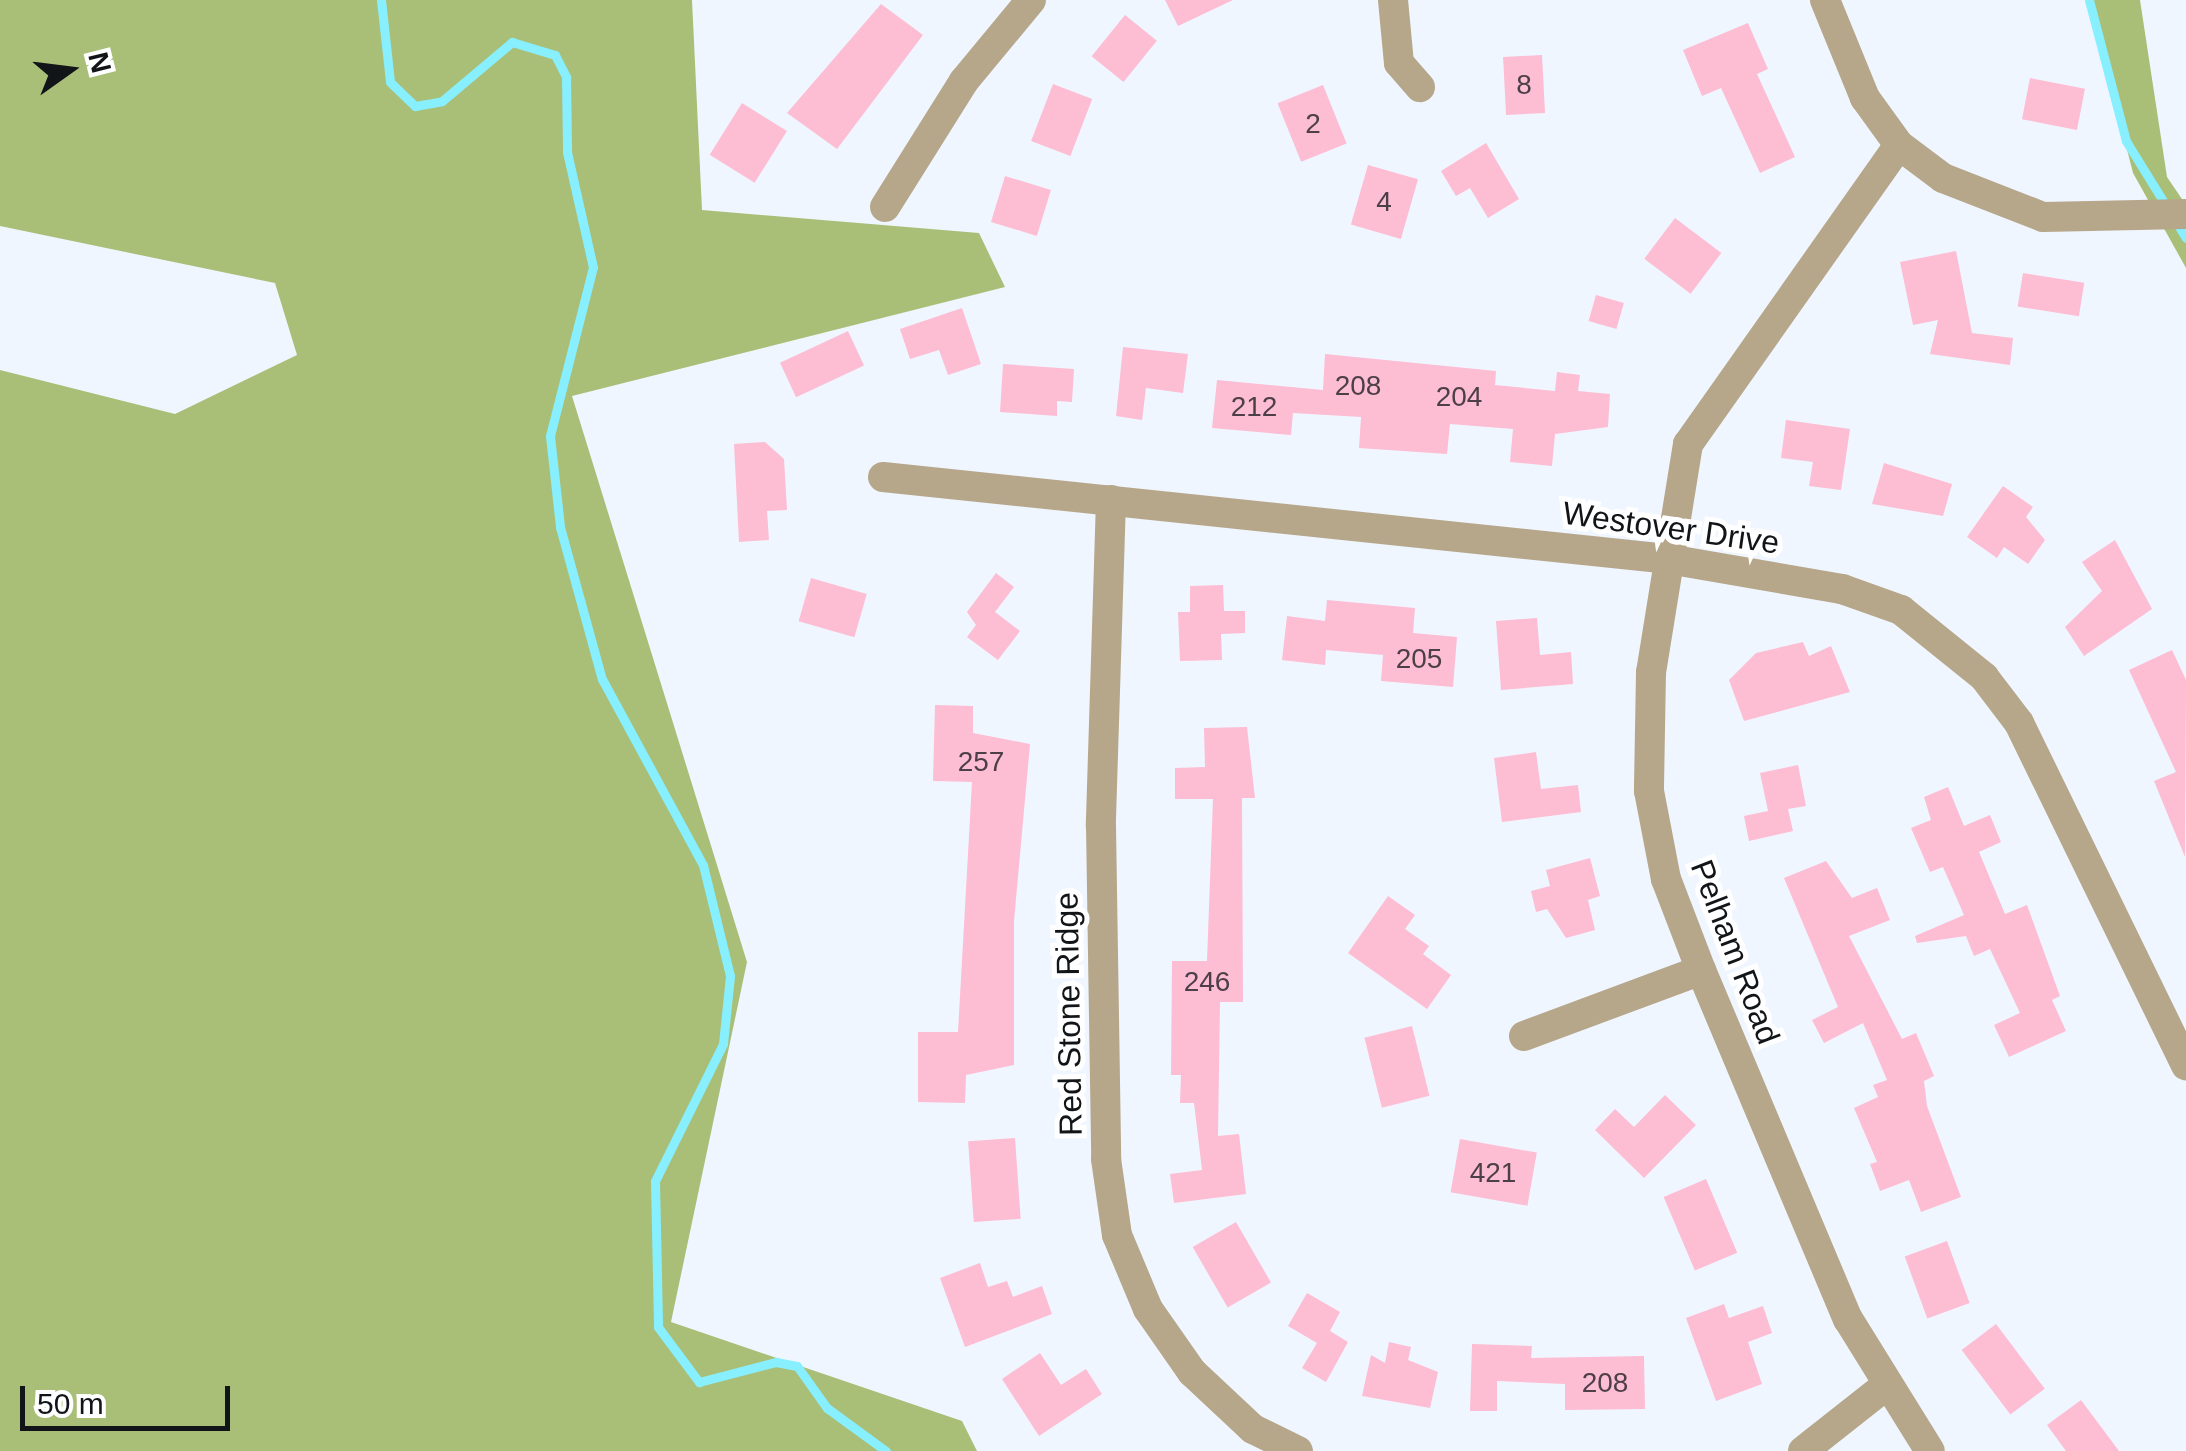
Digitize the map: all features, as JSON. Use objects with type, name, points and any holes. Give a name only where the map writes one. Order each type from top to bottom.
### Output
[{"type":"street","points":[[885,207],[964,82],[1032,0]]},
{"type":"street","points":[[1393,0],[1399,63],[1420,87]]},
{"type":"street","points":[[1825,0],[1836,42],[1898,145],[1943,178],[2043,217],[2186,214]]},
{"type":"street","name":"Pelham Road","points":[[1898,145],[1688,444],[1651,672],[1649,792],[1666,879],[1701,970],[1884,1387],[1930,1451]]},
{"type":"street","name":"Westover Drive","points":[[883,477],[1668,560],[1842,589],[1901,610],[1984,677],[2056,791],[2186,1066]]},
{"type":"street","name":"Red Stone Ridge","points":[[1111,500],[1101,826],[1106,1160],[1117,1235],[1148,1309],[1192,1372],[1252,1428],[1298,1451]]},
{"type":"street","points":[[1524,1036],[1701,970]]},
{"type":"street","points":[[1803,1451],[1884,1387]]},
{"type":"green space","points":[[0,0],[692,0],[702,210],[979,233],[1005,287],[572,396],[747,962],[671,1322],[962,1421],[977,1451],[0,1451],[0,370],[175,414],[297,355],[275,283],[0,226]]},
{"type":"green space","points":[[2089,0],[2140,0],[2167,177],[2186,205],[2186,268],[2133,173]]},
{"type":"building","points":[[1165,0],[1233,0],[1178,26]]},
{"type":"building","points":[[881,4],[923,35],[837,149],[787,113]]},
{"type":"building","points":[[1125,15],[1157,41],[1124,82],[1092,56]]},
{"type":"building","points":[[1748,23],[1768,69],[1757,74],[1795,157],[1760,173],[1721,88],[1702,96],[1683,50]]},
{"type":"building","points":[[1542,55],[1545,113],[1506,115],[1503,57]]},
{"type":"building","points":[[2030,78],[2085,89],[2077,130],[2022,119]]},
{"type":"building","points":[[1053,84],[1092,99],[1070,156],[1031,141]]},
{"type":"building","points":[[1323,85],[1347,143],[1301,162],[1278,103]]},
{"type":"building","points":[[742,103],[787,131],[755,183],[710,155]]},
{"type":"building","points":[[1486,143],[1519,199],[1488,218],[1470,188],[1456,196],[1441,171]]},
{"type":"building","points":[[1368,165],[1418,179],[1401,239],[1351,225]]},
{"type":"building","points":[[1005,176],[1051,190],[1037,236],[991,222]]},
{"type":"building","points":[[1675,218],[1721,253],[1691,294],[1644,259]]},
{"type":"building","points":[[1956,251],[1972,333],[2013,338],[2010,365],[1930,354],[1938,320],[1913,325],[1900,262]]},
{"type":"building","points":[[2023,273],[2084,283],[2079,316],[2018,307]]},
{"type":"building","points":[[1596,295],[1624,303],[1616,329],[1589,321]]},
{"type":"building","points":[[962,308],[981,364],[948,375],[939,350],[910,359],[900,329]]},
{"type":"building","points":[[848,331],[864,365],[796,397],[780,363]]},
{"type":"building","points":[[1123,347],[1188,354],[1183,393],[1146,388],[1142,420],[1116,416]]},
{"type":"building","points":[[1325,354],[1496,371],[1495,385],[1555,391],[1557,372],[1580,375],[1578,391],[1610,394],[1608,427],[1555,434],[1552,466],[1510,462],[1513,429],[1450,424],[1447,454],[1359,448],[1361,417],[1293,413],[1291,435],[1212,428],[1217,380],[1323,390]]},
{"type":"building","points":[[1003,364],[1074,369],[1072,402],[1057,401],[1057,416],[1000,412]]},
{"type":"building","points":[[1786,420],[1850,429],[1841,490],[1809,486],[1813,462],[1781,458]]},
{"type":"building","points":[[765,442],[784,459],[787,510],[767,511],[769,540],[739,542],[734,444]]},
{"type":"building","points":[[1884,463],[1952,484],[1943,516],[1872,504]]},
{"type":"building","points":[[2003,486],[2033,507],[2026,517],[2045,540],[2028,564],[2004,547],[1997,558],[1967,537]]},
{"type":"building","points":[[2115,540],[2152,609],[2084,656],[2065,627],[2102,591],[2082,562]]},
{"type":"building","points":[[996,573],[1014,587],[995,612],[1020,631],[998,660],[967,637],[976,625],[967,612]]},
{"type":"building","points":[[811,578],[867,594],[854,637],[799,621]]},
{"type":"building","points":[[1223,585],[1224,611],[1245,611],[1245,633],[1221,634],[1222,660],[1180,661],[1178,612],[1190,612],[1190,586]]},
{"type":"building","points":[[1327,600],[1415,608],[1413,633],[1457,637],[1453,687],[1381,681],[1383,655],[1326,650],[1325,665],[1282,660],[1287,616],[1325,621]]},
{"type":"building","points":[[1537,618],[1540,655],[1571,652],[1573,684],[1501,690],[1496,621]]},
{"type":"building","points":[[1803,642],[1809,656],[1831,646],[1850,692],[1744,721],[1729,680],[1756,653]]},
{"type":"building","points":[[2172,650],[2186,680],[2185,857],[2154,781],[2176,772],[2129,670]]},
{"type":"building","points":[[935,705],[973,706],[973,733],[1030,744],[1014,921],[1014,1065],[966,1075],[965,1103],[918,1102],[918,1032],[958,1032],[972,782],[933,781]]},
{"type":"building","points":[[1247,727],[1255,798],[1242,798],[1243,1002],[1220,1002],[1218,1136],[1239,1134],[1246,1194],[1174,1203],[1170,1174],[1202,1170],[1194,1103],[1180,1103],[1181,1075],[1171,1075],[1172,961],[1207,961],[1213,799],[1175,799],[1175,768],[1205,767],[1204,728]]},
{"type":"building","points":[[1536,752],[1541,789],[1578,785],[1581,812],[1502,822],[1494,758]]},
{"type":"building","points":[[1798,765],[1806,806],[1788,809],[1793,831],[1749,841],[1744,816],[1768,811],[1760,773]]},
{"type":"building","points":[[1948,787],[1964,826],[1990,815],[2001,842],[1979,852],[2005,914],[2027,905],[2060,996],[2052,1000],[2066,1031],[2009,1057],[1994,1025],[2020,1013],[1990,949],[1974,956],[1966,936],[1917,943],[1915,936],[1964,915],[1943,867],[1930,872],[1911,828],[1931,820],[1924,797]]},
{"type":"building","points":[[1590,858],[1600,896],[1588,900],[1595,930],[1566,938],[1547,909],[1536,912],[1531,891],[1550,886],[1546,870]]},
{"type":"building","points":[[1826,861],[1852,898],[1877,888],[1890,920],[1849,936],[1902,1039],[1916,1033],[1934,1076],[1924,1081],[1927,1106],[1961,1197],[1921,1212],[1909,1180],[1880,1191],[1870,1164],[1877,1162],[1854,1108],[1878,1097],[1873,1085],[1887,1080],[1863,1023],[1824,1043],[1812,1020],[1838,1007],[1784,878]]},
{"type":"building","points":[[1388,896],[1415,915],[1405,929],[1429,946],[1423,954],[1451,975],[1427,1009],[1348,953]]},
{"type":"building","points":[[1412,1026],[1429,1096],[1382,1108],[1364,1038]]},
{"type":"building","points":[[1665,1095],[1696,1125],[1644,1178],[1595,1130],[1615,1109],[1634,1127]]},
{"type":"building","points":[[1015,1138],[1021,1219],[974,1222],[968,1141]]},
{"type":"building","points":[[1460,1139],[1537,1153],[1527,1206],[1451,1192]]},
{"type":"building","points":[[1706,1179],[1737,1253],[1695,1271],[1664,1197]]},
{"type":"building","points":[[1236,1222],[1271,1283],[1228,1308],[1193,1247]]},
{"type":"building","points":[[1947,1241],[1970,1303],[1927,1318],[1905,1256]]},
{"type":"building","points":[[980,1263],[988,1287],[1007,1281],[1013,1297],[1042,1286],[1052,1314],[965,1347],[940,1278]]},
{"type":"building","points":[[1307,1293],[1340,1312],[1330,1331],[1348,1342],[1326,1382],[1302,1368],[1317,1343],[1288,1326]]},
{"type":"building","points":[[1724,1304],[1729,1318],[1763,1306],[1772,1333],[1748,1342],[1762,1384],[1716,1401],[1686,1318]]},
{"type":"building","points":[[1996,1324],[2045,1389],[2010,1415],[1962,1350]]},
{"type":"building","points":[[1389,1342],[1411,1347],[1408,1360],[1438,1372],[1430,1408],[1362,1396],[1371,1355],[1385,1363]]},
{"type":"building","points":[[1472,1344],[1532,1346],[1531,1358],[1644,1356],[1645,1409],[1565,1410],[1565,1384],[1497,1381],[1497,1411],[1470,1411]]},
{"type":"building","points":[[1040,1353],[1061,1385],[1086,1369],[1102,1394],[1039,1436],[1002,1379]]},
{"type":"building","points":[[2081,1400],[2119,1451],[2066,1451],[2047,1425]]},
{"type":"waterway","points":[[381,0],[390,82],[415,106],[442,101],[512,42],[555,55],[566,77],[567,152],[593,267],[550,436],[560,527],[602,679],[703,865],[730,976],[723,1044],[655,1181],[658,1327],[699,1382],[776,1362],[797,1366],[827,1408],[886,1451]]},
{"type":"waterway","points":[[2089,0],[2126,141],[2186,238]]}]
